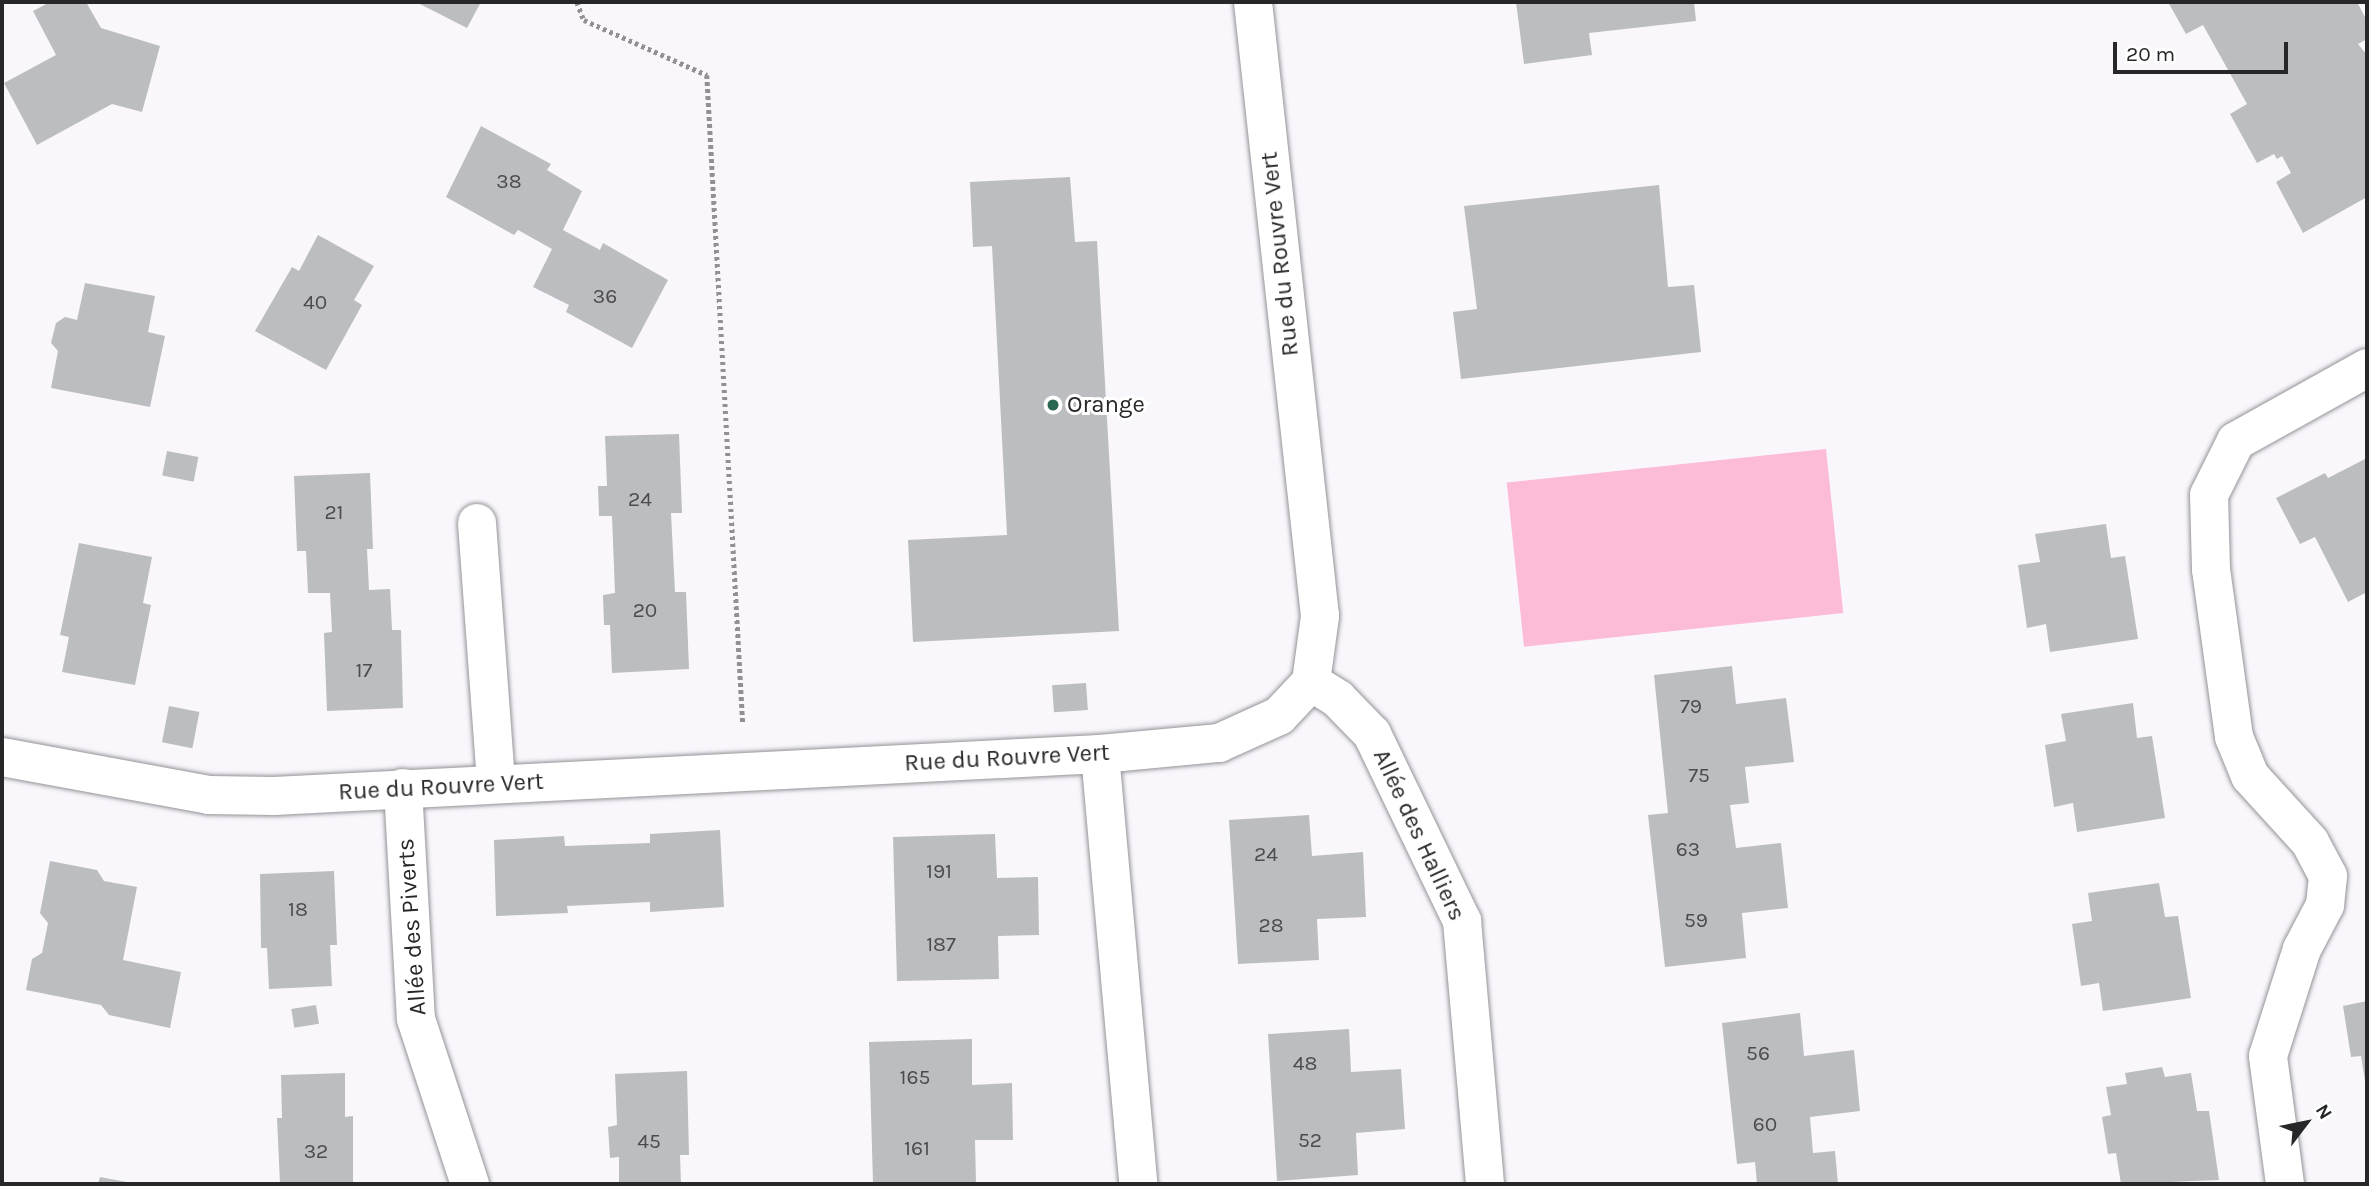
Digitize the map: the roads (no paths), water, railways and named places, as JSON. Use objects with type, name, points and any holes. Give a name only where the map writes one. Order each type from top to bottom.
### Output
[{"type":"street","name":"Rue du Rouvre Vert","points":[[2,757],[209,795],[403,789],[1100,754],[1219,743],[1279,716],[1311,682],[1320,616],[1253,2]]},
{"type":"street","points":[[2285,1184],[2269,1056],[2302,949],[2325,905],[2328,876],[2309,842],[2250,776],[2234,737],[2211,570],[2209,495],[2236,440],[2367,368]]},
{"type":"street","points":[[477,523],[496,783]]},
{"type":"street","name":"Allée des Halliers","points":[[1311,682],[1338,699],[1372,734],[1462,921],[1485,1184]]},
{"type":"street","points":[[1100,754],[1138,1184]]},
{"type":"street","name":"Allée des Piverts","points":[[403,789],[416,1019],[470,1184]]},
{"type":"place","name":"Orange","points":[[1053,405]]}]
